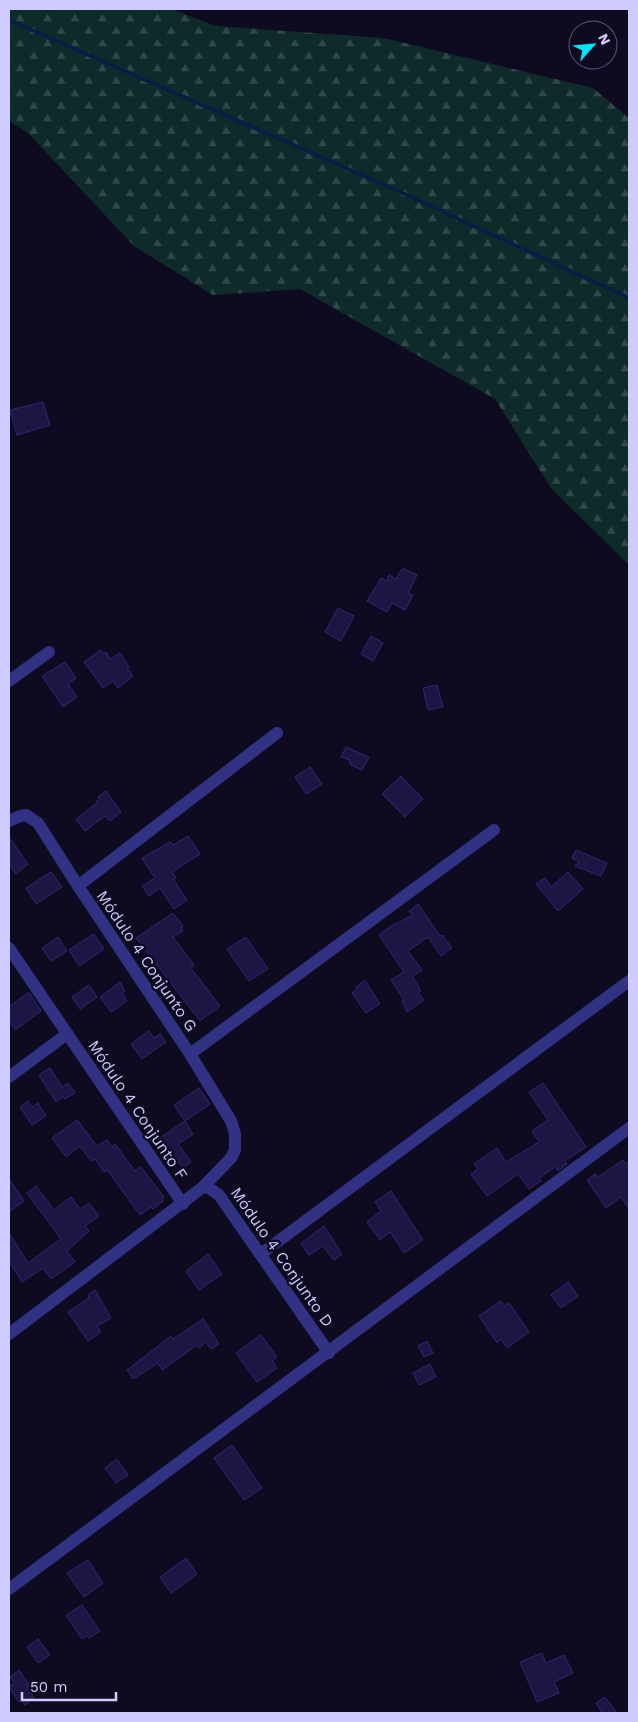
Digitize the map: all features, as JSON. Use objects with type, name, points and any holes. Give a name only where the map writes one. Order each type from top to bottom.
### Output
[{"type":"street","points":[[9,681],[49,652]]},
{"type":"street","points":[[78,886],[277,733]]},
{"type":"street","name":"Módulo 4 Conjunto G","points":[[9,821],[26,815],[38,824],[190,1054],[231,1121],[236,1143],[231,1158],[203,1187],[183,1204],[9,1334]]},
{"type":"street","points":[[190,1054],[494,830]]},
{"type":"street","name":"Módulo 4 Conjunto F","points":[[9,948],[183,1204]]},
{"type":"street","points":[[261,1254],[629,981]]},
{"type":"street","points":[[9,1077],[67,1034]]},
{"type":"street","points":[[9,1589],[629,1128]]},
{"type":"street","name":"Módulo 4 Conjunto D","points":[[203,1187],[209,1188],[219,1195],[329,1352]]},
{"type":"green space","points":[[9,9],[171,9],[216,26],[384,38],[593,88],[629,118],[629,565],[551,488],[495,399],[300,289],[213,295],[134,246],[28,133],[9,121]]},
{"type":"building","points":[[43,402],[50,425],[17,435],[10,410]]},
{"type":"building","points":[[402,569],[417,575],[408,593],[413,595],[405,610],[392,603],[387,612],[367,601],[381,578],[387,581],[389,575],[396,579]]},
{"type":"building","points":[[338,608],[354,616],[341,641],[325,632]]},
{"type":"building","points":[[371,636],[383,643],[373,661],[361,654]]},
{"type":"building","points":[[101,650],[103,654],[106,652],[110,659],[120,653],[129,667],[127,668],[133,676],[118,688],[113,681],[103,688],[84,662]]},
{"type":"building","points":[[65,662],[76,678],[68,684],[77,697],[63,707],[42,676]]},
{"type":"building","points":[[437,685],[443,707],[428,710],[423,688]]},
{"type":"building","points":[[346,747],[369,757],[362,770],[351,765],[349,763],[350,760],[341,757]]},
{"type":"building","points":[[310,767],[322,784],[306,794],[295,777]]},
{"type":"building","points":[[401,776],[423,799],[405,817],[382,794]]},
{"type":"building","points":[[106,791],[121,812],[110,821],[105,816],[85,831],[76,819],[97,803],[100,799],[98,797]]},
{"type":"building","points":[[188,836],[200,854],[172,872],[176,878],[173,879],[187,900],[174,909],[160,888],[149,896],[142,886],[155,878],[142,858],[170,842],[173,845]]},
{"type":"building","points":[[9,837],[28,864],[16,874],[9,864]]},
{"type":"building","points":[[576,850],[607,863],[601,876],[575,866],[579,862],[572,858]]},
{"type":"building","points":[[51,872],[62,887],[36,904],[26,888]]},
{"type":"building","points":[[568,872],[583,889],[558,911],[536,884],[545,878],[551,887]]},
{"type":"building","points":[[418,904],[440,936],[442,935],[452,948],[441,956],[428,937],[408,951],[422,970],[412,976],[421,991],[418,993],[424,1000],[407,1012],[402,1001],[404,1000],[391,980],[404,972],[379,935],[391,926],[413,915],[409,911]]},
{"type":"building","points":[[173,913],[183,926],[181,928],[183,931],[173,937],[194,965],[191,968],[220,1006],[200,1021],[136,938]]},
{"type":"building","points":[[94,934],[104,949],[79,966],[69,950]]},
{"type":"building","points":[[58,937],[67,951],[51,961],[42,948]]},
{"type":"building","points":[[246,937],[268,969],[249,981],[227,949]]},
{"type":"building","points":[[365,980],[380,1004],[366,1013],[352,993]]},
{"type":"building","points":[[120,982],[125,991],[122,993],[127,1001],[111,1012],[100,997]]},
{"type":"building","points":[[89,985],[97,997],[80,1009],[72,997]]},
{"type":"building","points":[[29,992],[41,1011],[15,1030],[9,1021],[9,1007]]},
{"type":"building","points":[[149,1031],[154,1038],[160,1034],[166,1042],[142,1059],[131,1044]]},
{"type":"building","points":[[50,1068],[62,1087],[68,1083],[75,1093],[65,1099],[63,1097],[56,1102],[39,1075]]},
{"type":"building","points":[[543,1083],[586,1147],[565,1161],[567,1164],[558,1171],[555,1167],[539,1178],[541,1181],[529,1189],[518,1174],[487,1196],[471,1174],[478,1169],[474,1164],[497,1148],[506,1162],[539,1142],[532,1131],[548,1120],[529,1092]]},
{"type":"building","points":[[199,1088],[210,1104],[185,1121],[174,1105]]},
{"type":"building","points":[[28,1101],[32,1107],[38,1103],[46,1116],[32,1125],[20,1107]]},
{"type":"building","points":[[77,1120],[97,1146],[107,1140],[112,1147],[115,1144],[135,1171],[141,1167],[164,1197],[161,1199],[163,1201],[153,1209],[151,1207],[140,1215],[107,1170],[104,1172],[95,1159],[91,1161],[80,1146],[66,1157],[52,1138]]},
{"type":"building","points":[[185,1121],[193,1134],[178,1144],[191,1162],[183,1168],[161,1137]]},
{"type":"building","points":[[623,1160],[626,1164],[629,1162],[629,1209],[621,1197],[606,1208],[587,1180],[595,1174],[598,1177]]},
{"type":"building","points":[[9,1179],[24,1201],[9,1212]]},
{"type":"building","points":[[36,1186],[54,1210],[71,1197],[80,1209],[89,1203],[99,1216],[85,1226],[89,1231],[67,1251],[75,1262],[51,1279],[43,1268],[22,1282],[9,1261],[9,1233],[28,1263],[61,1239],[27,1193]]},
{"type":"building","points":[[391,1191],[423,1240],[404,1253],[390,1232],[380,1240],[367,1222],[381,1211],[375,1202]]},
{"type":"building","points":[[324,1226],[342,1254],[334,1260],[323,1246],[309,1255],[301,1243]]},
{"type":"building","points":[[208,1254],[222,1274],[199,1290],[186,1271]]},
{"type":"building","points":[[568,1282],[578,1296],[561,1308],[551,1295]]},
{"type":"building","points":[[95,1290],[111,1318],[97,1326],[101,1332],[88,1341],[68,1312],[89,1298],[88,1295]]},
{"type":"building","points":[[501,1301],[505,1306],[509,1303],[529,1332],[507,1348],[501,1339],[497,1343],[479,1316]]},
{"type":"building","points":[[203,1319],[219,1344],[211,1349],[206,1342],[199,1348],[197,1345],[162,1370],[158,1363],[133,1379],[127,1370],[171,1336],[173,1339]]},
{"type":"building","points":[[261,1335],[277,1357],[272,1361],[277,1368],[257,1382],[236,1353]]},
{"type":"building","points":[[427,1341],[433,1353],[424,1357],[418,1346]]},
{"type":"building","points":[[430,1364],[436,1377],[419,1385],[413,1373]]},
{"type":"building","points":[[232,1445],[262,1488],[244,1500],[214,1458]]},
{"type":"building","points":[[117,1459],[128,1475],[116,1483],[105,1468]]},
{"type":"building","points":[[186,1558],[197,1574],[171,1593],[160,1577]]},
{"type":"building","points":[[88,1560],[103,1583],[84,1597],[67,1573]]},
{"type":"building","points":[[82,1605],[100,1631],[89,1638],[87,1636],[82,1639],[66,1615]]},
{"type":"building","points":[[38,1639],[50,1655],[38,1663],[27,1647]]},
{"type":"building","points":[[542,1653],[546,1663],[564,1655],[573,1673],[554,1682],[559,1693],[537,1702],[520,1662]]},
{"type":"building","points":[[19,1670],[29,1685],[27,1687],[34,1698],[25,1705],[22,1700],[19,1702],[9,1687],[14,1683],[10,1677]]},
{"type":"building","points":[[605,1697],[617,1713],[602,1713],[596,1703]]},
{"type":"waterway","points":[[9,20],[396,190],[629,298]]}]
